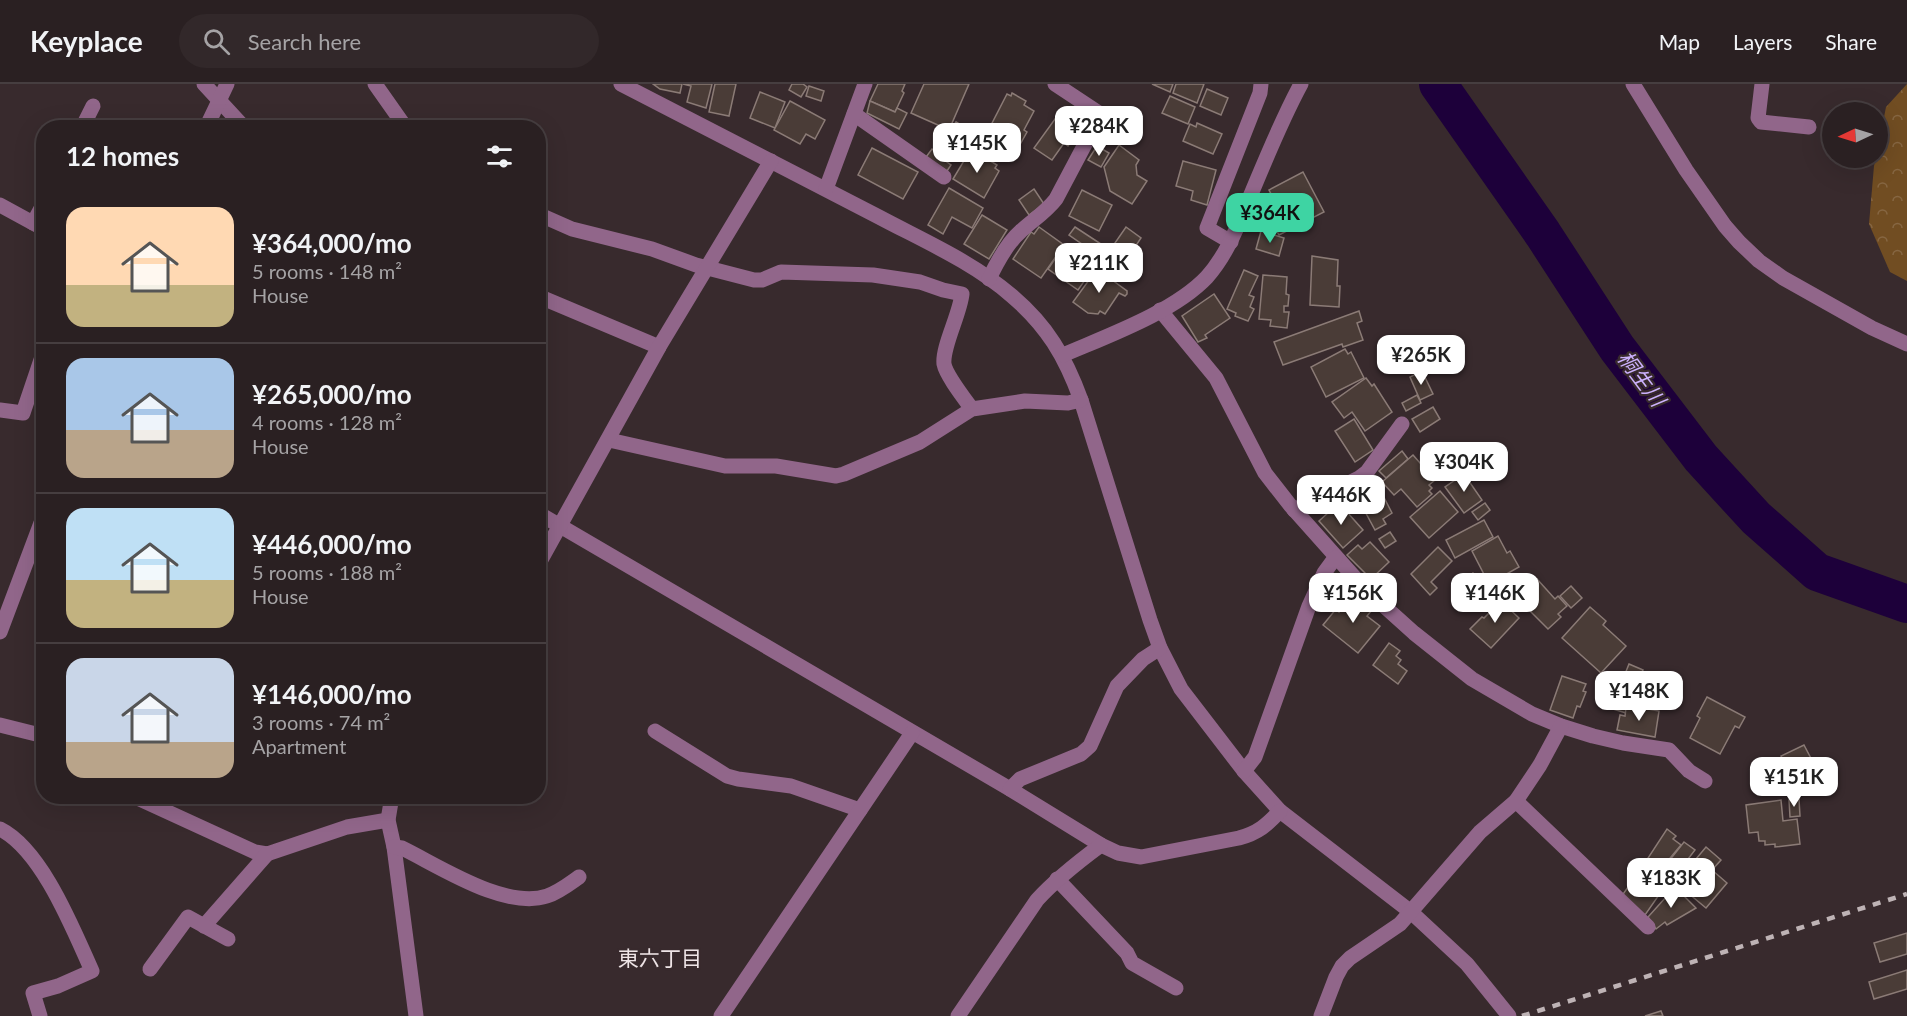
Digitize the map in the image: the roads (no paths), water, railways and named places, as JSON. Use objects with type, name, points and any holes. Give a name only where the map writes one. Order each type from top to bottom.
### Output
[{"type":"street","points":[[204,84],[237,120]]},
{"type":"street","points":[[210,120],[227,84]]},
{"type":"street","points":[[375,84],[400,120]]},
{"type":"street","points":[[621,84],[826,189],[983,274],[1011,295],[1030,314],[1048,333],[1063,355],[1081,400],[1127,552],[1160,648],[1181,689],[1244,771],[1280,811],[1411,912],[1467,964],[1509,1016]]},
{"type":"street","points":[[826,189],[865,84]]},
{"type":"street","points":[[1055,84],[1117,125]]},
{"type":"street","points":[[1063,355],[1161,310],[1206,278],[1232,242],[1274,140],[1301,84]]},
{"type":"street","points":[[1633,84],[1686,170],[1725,226],[1759,261],[1783,278],[1872,328],[1907,344]]},
{"type":"street","points":[[1762,84],[1758,118],[1761,122],[1809,127]]},
{"type":"street","points":[[1232,242],[1207,228],[1260,89]]},
{"type":"street","points":[[86,120],[93,106]]},
{"type":"street","points":[[854,114],[944,177]]},
{"type":"street","points":[[972,409],[944,364],[944,355],[961,305],[962,294],[996,264],[1019,232],[1048,210],[1101,114]]},
{"type":"street","points":[[546,549],[609,440],[659,347],[771,161]]},
{"type":"street","points":[[0,205],[36,225]]},
{"type":"street","points":[[546,218],[572,229],[652,249],[708,268],[754,280],[762,280],[781,272],[900,278],[962,294]]},
{"type":"street","points":[[546,299],[659,347]]},
{"type":"street","points":[[1161,310],[1216,378],[1265,473],[1335,558],[1389,611],[1472,679],[1532,714],[1561,726],[1623,743],[1668,750],[1689,771],[1705,781]]},
{"type":"street","points":[[0,410],[23,413],[36,375]]},
{"type":"street","points":[[609,440],[724,466],[776,466],[836,476],[920,442],[972,409],[1025,401],[1068,403],[1081,400]]},
{"type":"street","points":[[1294,510],[1367,472],[1402,424]]},
{"type":"street","points":[[546,517],[1118,853],[1141,857],[1239,838],[1254,834],[1266,827],[1280,811]]},
{"type":"street","points":[[0,632],[36,537]]},
{"type":"street","points":[[1244,771],[1255,757],[1309,606],[1324,573],[1335,558]]},
{"type":"street","points":[[1010,789],[1020,779],[1080,754],[1090,746],[1117,686],[1143,659],[1160,648]]},
{"type":"street","points":[[0,725],[36,733]]},
{"type":"street","points":[[1321,1016],[1342,966],[1350,958],[1392,931],[1480,832],[1516,801],[1540,765],[1561,726]]},
{"type":"street","points":[[655,731],[727,776],[791,786],[860,810]]},
{"type":"street","points":[[721,1016],[912,733]]},
{"type":"street","points":[[1516,801],[1648,927]]},
{"type":"street","points":[[150,804],[255,852],[267,854],[347,827],[388,820]]},
{"type":"street","points":[[391,804],[388,820],[394,847],[416,1016]]},
{"type":"street","points":[[0,829],[12,835],[21,844],[40,870],[63,908],[92,971],[58,986],[33,993],[40,1016]]},
{"type":"street","points":[[958,1016],[1037,900],[1057,879],[1101,845]]},
{"type":"street","points":[[394,847],[402,848],[468,882],[516,898],[546,896],[579,877]]},
{"type":"street","points":[[204,926],[267,854]]},
{"type":"street","points":[[1057,879],[1127,953],[1132,963],[1176,988]]},
{"type":"street","points":[[150,969],[188,917],[228,939]]},
{"type":"waterway","name":"桐生川","points":[[1438,84],[1543,234],[1617,348],[1701,458],[1756,518],[1817,572],[1907,604]]},
{"type":"railway","points":[[1522,1016],[1907,894]]},
{"type":"district","name":"東六丁目","points":[[660,959]]}]
